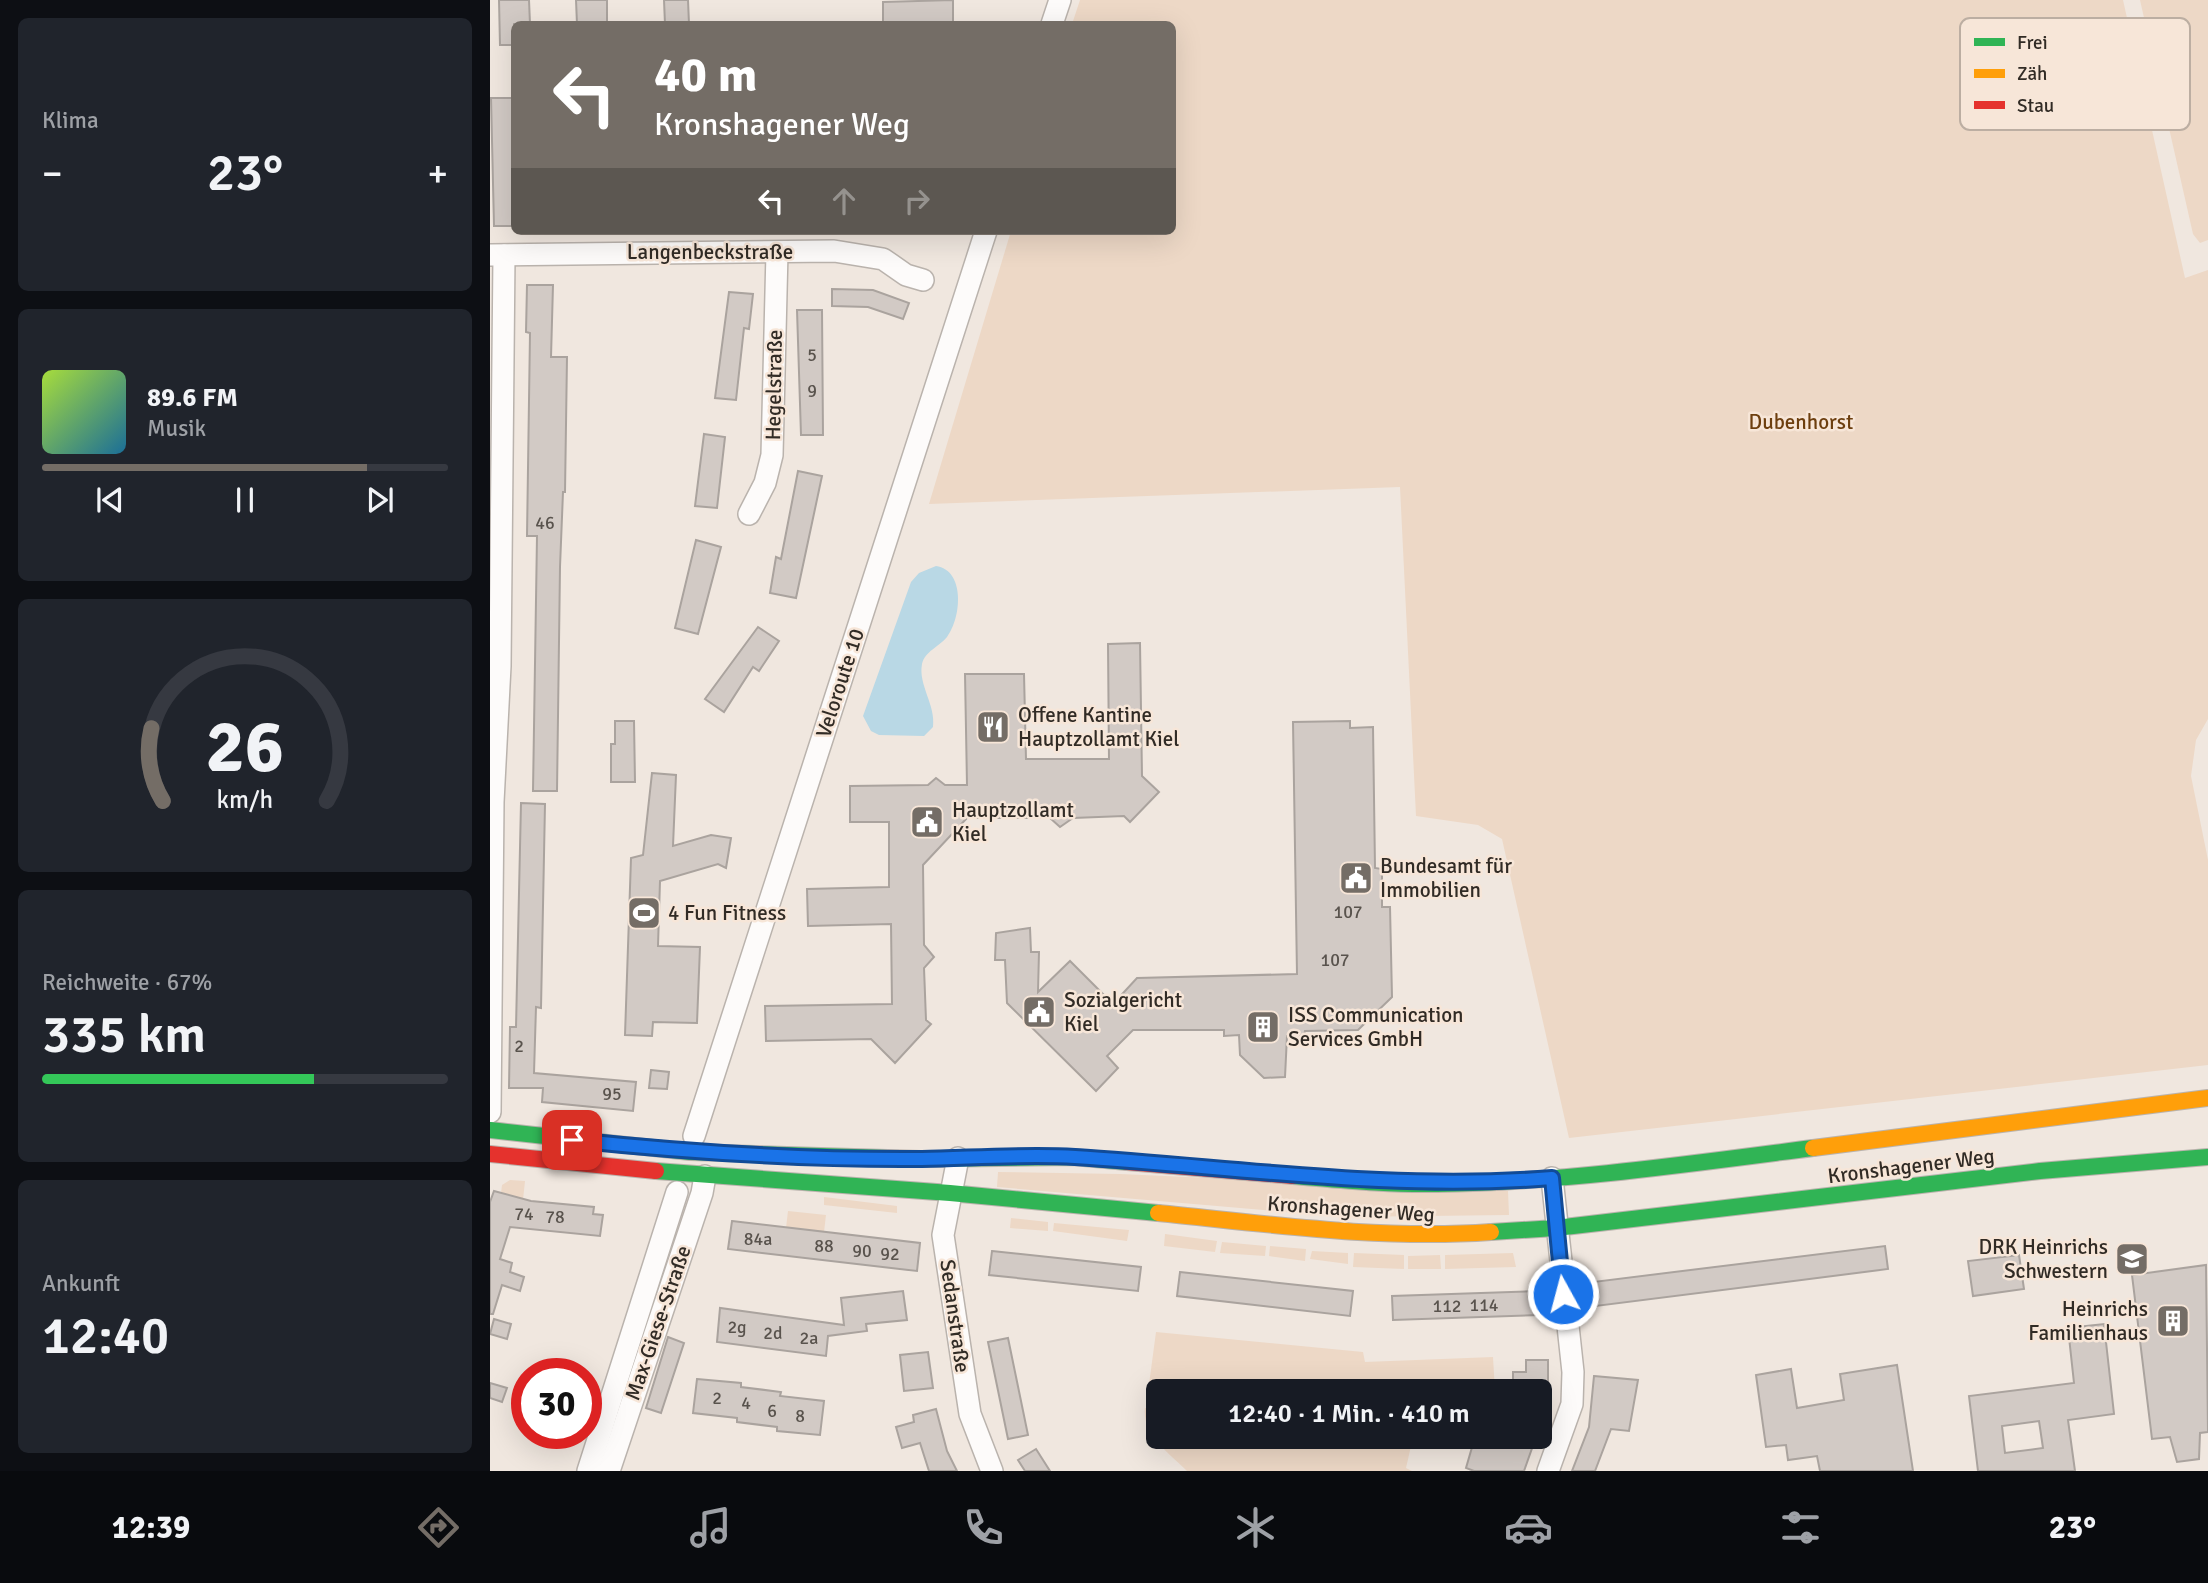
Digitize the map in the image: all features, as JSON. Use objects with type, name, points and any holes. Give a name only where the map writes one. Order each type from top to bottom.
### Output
[{"type":"main road","name":"Kronshagener Weg","points":[[490,1130],[690,1152],[958,1158],[1073,1157],[1368,1182],[1435,1184],[1552,1178],[2208,1098]]},
{"type":"main road","name":"Kronshagener Weg","points":[[490,1154],[705,1176],[950,1193],[1379,1234],[1436,1236],[1556,1228],[2040,1171],[2208,1157]]},
{"type":"street","points":[[1053,21],[1060,0]]},
{"type":"street","name":"Veloroute 10","points":[[694,1136],[985,235]]},
{"type":"street","name":"Langenbeckstraße","points":[[497,255],[834,251],[867,254],[883,259],[906,275],[923,280]]},
{"type":"street","name":"Hegelstraße","points":[[749,514],[765,483],[772,456],[777,252]]},
{"type":"street","points":[[490,1112],[497,255]]},
{"type":"street","name":"Sedanstraße","points":[[958,1158],[943,1235],[970,1414],[992,1471]]},
{"type":"street","name":"Max-Giese-Straße","points":[[609,1471],[702,1193],[705,1176]]},
{"type":"street","points":[[1548,1471],[1572,1404],[1572,1352],[1552,1178]]},
{"type":"street","points":[[588,1471],[677,1192]]},
{"type":"green space","name":"Dubenhorst","points":[[1080,0],[2123,0],[2127,18],[1960,18],[1960,130],[2152,130],[2185,278],[2208,270],[2208,719],[2196,740],[2191,776],[2208,860],[2208,1065],[1569,1138],[1502,839],[1478,825],[1416,816],[1400,487],[929,504],[1010,235],[1176,235],[1176,21],[1073,21]]},
{"type":"green space","points":[[2140,0],[2208,0],[2208,240],[2200,243],[2193,234],[2169,130],[2190,130],[2190,18],[2144,18]]},
{"type":"green space","points":[[998,1172],[1120,1174],[1508,1191],[1509,1215],[1343,1217],[997,1187]]},
{"type":"green space","points":[[510,1180],[525,1181],[523,1200],[501,1193],[502,1185]]},
{"type":"green space","points":[[824,1197],[897,1206],[897,1213],[824,1205]]},
{"type":"green space","points":[[788,1211],[826,1215],[824,1232],[786,1228]]},
{"type":"green space","points":[[1011,1218],[1048,1222],[1048,1231],[1010,1228]]},
{"type":"green space","points":[[1054,1223],[1129,1230],[1127,1241],[1053,1231]]},
{"type":"green space","points":[[1165,1234],[1217,1241],[1215,1252],[1164,1246]]},
{"type":"green space","points":[[1222,1242],[1266,1246],[1265,1256],[1220,1253]]},
{"type":"green space","points":[[1270,1246],[1306,1249],[1305,1261],[1269,1256]]},
{"type":"green space","points":[[1312,1251],[1348,1253],[1348,1264],[1310,1259]]},
{"type":"green space","points":[[1354,1253],[1404,1255],[1404,1269],[1353,1267]]},
{"type":"green space","points":[[1513,1253],[1516,1267],[1445,1269],[1445,1255]]},
{"type":"green space","points":[[1440,1255],[1441,1269],[1408,1269],[1408,1256]]},
{"type":"green space","points":[[1156,1332],[1363,1352],[1365,1362],[1493,1357],[1494,1379],[1150,1379]]},
{"type":"green space","points":[[1410,1449],[1406,1468],[1412,1471],[1187,1471],[1165,1450]]},
{"type":"water","points":[[936,566],[945,569],[952,576],[956,585],[958,607],[947,637],[926,656],[922,664],[922,680],[932,711],[933,727],[924,736],[879,735],[871,731],[863,716],[911,582],[919,573]]},
{"type":"building","points":[[499,0],[529,0],[530,21],[511,21],[511,45],[500,45]]},
{"type":"building","points":[[576,0],[607,0],[607,21],[577,21]]},
{"type":"building","points":[[664,0],[688,0],[689,21],[665,21]]},
{"type":"building","points":[[953,0],[953,21],[883,21],[883,2]]},
{"type":"building","points":[[491,98],[511,98],[511,226],[494,226]]},
{"type":"building","points":[[527,285],[553,285],[551,357],[567,357],[565,492],[560,567],[557,791],[533,791],[537,536],[527,536],[530,333],[526,332]]},
{"type":"building","points":[[832,289],[873,290],[909,303],[903,319],[868,307],[832,306]]},
{"type":"building","points":[[729,292],[753,294],[749,329],[744,328],[736,400],[715,398]]},
{"type":"building","points":[[797,310],[822,310],[823,435],[801,435]]},
{"type":"building","points":[[704,434],[725,437],[717,508],[695,506]]},
{"type":"building","points":[[798,471],[822,476],[796,598],[770,593],[776,557],[781,559]]},
{"type":"building","points":[[696,540],[721,547],[698,634],[675,628]]},
{"type":"building","points":[[758,627],[779,641],[759,671],[753,667],[724,712],[705,699]]},
{"type":"building","points":[[1140,643],[1142,776],[1159,792],[1130,822],[1124,816],[1073,818],[1060,827],[1050,818],[967,818],[923,865],[924,945],[934,957],[924,968],[926,1020],[931,1024],[895,1063],[871,1039],[766,1041],[765,1006],[892,1004],[891,924],[808,926],[807,889],[889,887],[889,822],[850,822],[850,786],[928,785],[936,778],[945,785],[967,785],[965,674],[1024,674],[1026,759],[1109,759],[1108,644]]},
{"type":"building","points":[[615,721],[634,721],[635,782],[611,782],[611,744],[615,744]]},
{"type":"building","points":[[1350,721],[1350,728],[1373,727],[1375,868],[1382,869],[1382,907],[1390,907],[1392,997],[1358,1030],[1305,1031],[1304,1035],[1287,1036],[1285,1077],[1264,1078],[1240,1055],[1239,1035],[1224,1036],[1224,1030],[1133,1030],[1107,1056],[1118,1068],[1096,1091],[1007,1003],[1005,960],[995,960],[996,933],[1030,928],[1031,952],[1039,952],[1038,992],[1070,961],[1113,1004],[1137,978],[1297,974],[1293,722]]},
{"type":"building","name":"4 Fun Fitness","points":[[652,773],[676,775],[673,846],[711,835],[731,838],[726,868],[718,864],[660,881],[658,946],[700,947],[697,1023],[653,1022],[652,1036],[625,1035],[631,858],[643,855]]},
{"type":"building","points":[[521,803],[545,804],[541,1008],[536,1007],[534,1073],[636,1082],[633,1111],[542,1102],[543,1088],[509,1088],[510,1027],[516,1027]]},
{"type":"building","points":[[651,1070],[669,1072],[667,1089],[649,1088]]},
{"type":"building","points":[[494,1191],[531,1201],[594,1207],[593,1214],[603,1215],[600,1236],[510,1227],[500,1259],[512,1263],[510,1272],[524,1277],[520,1291],[502,1285],[493,1314],[490,1314],[490,1202]]},
{"type":"building","points":[[732,1221],[920,1243],[917,1271],[728,1249]]},
{"type":"building","points":[[1885,1246],[1888,1269],[1588,1307],[1585,1283]]},
{"type":"building","points":[[992,1251],[1141,1267],[1138,1291],[989,1275]]},
{"type":"building","points":[[2019,1255],[2024,1289],[1973,1296],[1968,1261]]},
{"type":"building","points":[[2206,1265],[2208,1432],[2200,1433],[2199,1459],[2177,1462],[2170,1437],[2152,1439],[2132,1275]]},
{"type":"building","points":[[1180,1272],[1353,1291],[1350,1316],[1177,1296]]},
{"type":"building","points":[[903,1291],[907,1320],[866,1324],[867,1331],[828,1336],[826,1356],[717,1342],[720,1308],[844,1325],[841,1298]]},
{"type":"building","points":[[1539,1291],[1540,1315],[1393,1320],[1392,1296]]},
{"type":"building","points":[[494,1319],[511,1324],[507,1339],[490,1334]]},
{"type":"building","points":[[2104,1324],[2114,1414],[2068,1420],[2075,1471],[1978,1471],[1969,1396],[2074,1383],[2068,1328]],"holes":[[[2039,1421],[2043,1448],[2005,1453],[2002,1426]]]},
{"type":"building","points":[[668,1337],[684,1343],[661,1413],[646,1408]]},
{"type":"building","points":[[1008,1338],[1028,1435],[1008,1439],[988,1342]]},
{"type":"building","points":[[928,1352],[933,1388],[904,1391],[900,1355]]},
{"type":"building","points":[[1526,1360],[1548,1360],[1548,1379],[1513,1379],[1513,1372],[1526,1372]]},
{"type":"building","points":[[1897,1365],[1913,1471],[1820,1471],[1817,1456],[1788,1460],[1786,1445],[1766,1447],[1756,1375],[1791,1369],[1797,1408],[1844,1400],[1840,1374]]},
{"type":"building","points":[[1594,1376],[1638,1380],[1629,1431],[1611,1429],[1595,1471],[1572,1471],[1589,1427]]},
{"type":"building","points":[[697,1379],[741,1383],[741,1387],[781,1392],[780,1396],[824,1401],[820,1435],[777,1431],[777,1427],[737,1422],[737,1418],[693,1413]]},
{"type":"building","points":[[490,1383],[507,1388],[502,1402],[490,1398]]},
{"type":"building","points":[[936,1409],[947,1451],[957,1471],[929,1471],[920,1443],[902,1448],[896,1427],[914,1422],[913,1415]]},
{"type":"building","points":[[1036,1449],[1050,1471],[1025,1471],[1018,1460]]},
{"type":"building","points":[[1472,1449],[1532,1449],[1524,1471],[1474,1471],[1466,1468]]},
{"type":"traffic: fast","points":[[490,1130],[690,1152],[921,1159],[1073,1157],[1127,1162]]},
{"type":"traffic: fast","points":[[1293,1176],[1401,1184],[1484,1183],[1626,1171],[1813,1148]]},
{"type":"traffic: fast","points":[[1491,1232],[1556,1228],[2040,1171],[2208,1157]]},
{"type":"traffic: fast","points":[[656,1171],[950,1193],[1158,1213]]},
{"type":"traffic: slow","points":[[1813,1148],[2208,1098]]},
{"type":"traffic: slow","points":[[1158,1213],[1366,1232],[1491,1232]]},
{"type":"traffic: jam","points":[[490,1154],[656,1171]]},
{"type":"traffic: jam","points":[[1127,1162],[1293,1176]]},
{"type":"place","name":"Offene Kantine Hauptzollamt Kiel","points":[[993,727]]},
{"type":"place","name":"Hauptzollamt Kiel","points":[[927,822]]},
{"type":"place","name":"Bundesamt für Immobilien","points":[[1356,878]]},
{"type":"place","name":"4 Fun Fitness","points":[[644,913]]},
{"type":"place","name":"Sozialgericht Kiel","points":[[1039,1012]]},
{"type":"place","name":"ISS Communication Services GmbH","points":[[1263,1027]]},
{"type":"place","name":"DRK Heinrichs Schwestern","points":[[2132,1259]]},
{"type":"place","name":"Heinrichs Familienhaus","points":[[2173,1321]]},
{"type":"route","points":[[572,1140],[690,1152],[921,1159],[1073,1157],[1368,1182],[1435,1184],[1552,1178],[1563,1294]]}]
